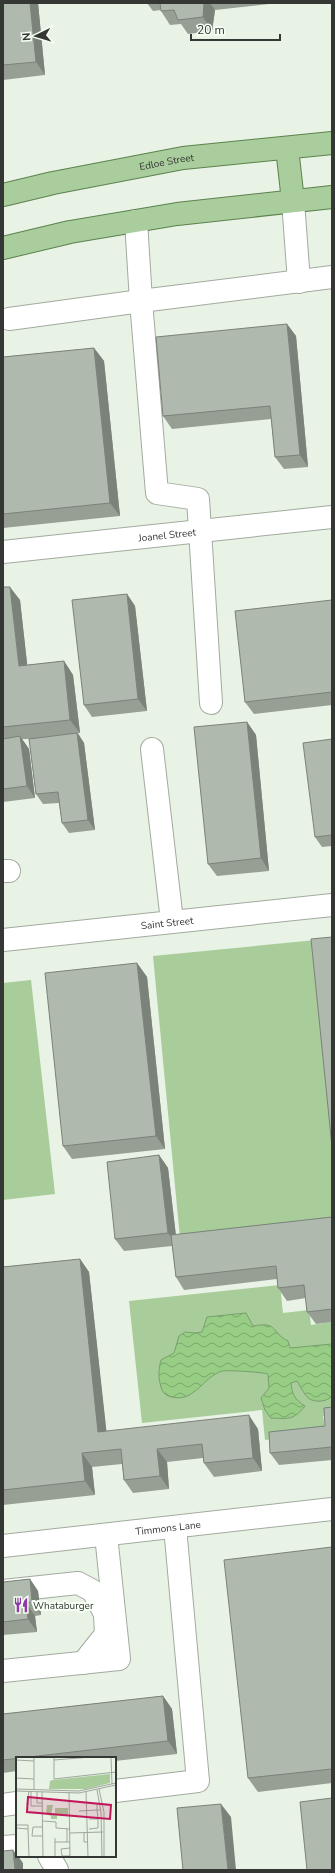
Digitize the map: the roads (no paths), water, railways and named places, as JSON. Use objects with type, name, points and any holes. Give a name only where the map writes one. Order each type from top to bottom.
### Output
[{"type":"main road","name":"Edloe Street","points":[[3,195],[53,183],[183,158],[332,143]]},
{"type":"main road","points":[[287,148],[293,201]]},
{"type":"main road","points":[[3,248],[70,232],[177,214],[332,197]]},
{"type":"street","points":[[293,201],[299,282]]},
{"type":"street","points":[[136,221],[157,493],[198,499],[211,703]]},
{"type":"street","points":[[9,319],[141,301],[332,278]]},
{"type":"street","name":"Joanel Street","points":[[3,552],[332,517]]},
{"type":"street","points":[[152,748],[172,922]]},
{"type":"street","name":"Saint Street","points":[[3,940],[332,905]]},
{"type":"street","name":"Timmons Lane","points":[[3,1546],[332,1509]]},
{"type":"street","points":[[116,1791],[198,1781],[175,1527]]},
{"type":"street","points":[[3,1671],[119,1659],[106,1535]]},
{"type":"street","points":[[3,1591],[78,1583],[93,1591],[105,1614],[106,1634],[83,1663]]},
{"type":"street","points":[[3,1805],[16,1803]]},
{"type":"street","points":[[3,1847],[16,1846]]},
{"type":"street","points":[[50,1857],[57,1870]]},
{"type":"water","points":[[246,1313],[253,1326],[271,1326],[279,1335],[288,1341],[290,1348],[332,1344],[332,1396],[324,1401],[314,1401],[308,1398],[297,1381],[291,1383],[295,1396],[305,1406],[301,1411],[290,1418],[271,1418],[265,1410],[261,1398],[269,1388],[268,1374],[231,1371],[222,1371],[215,1374],[192,1393],[186,1396],[180,1398],[165,1394],[162,1390],[159,1379],[161,1360],[174,1353],[179,1336],[185,1332],[202,1332],[207,1317]]},
{"type":"place","name":"Whataburger","points":[[21,1605]]}]
